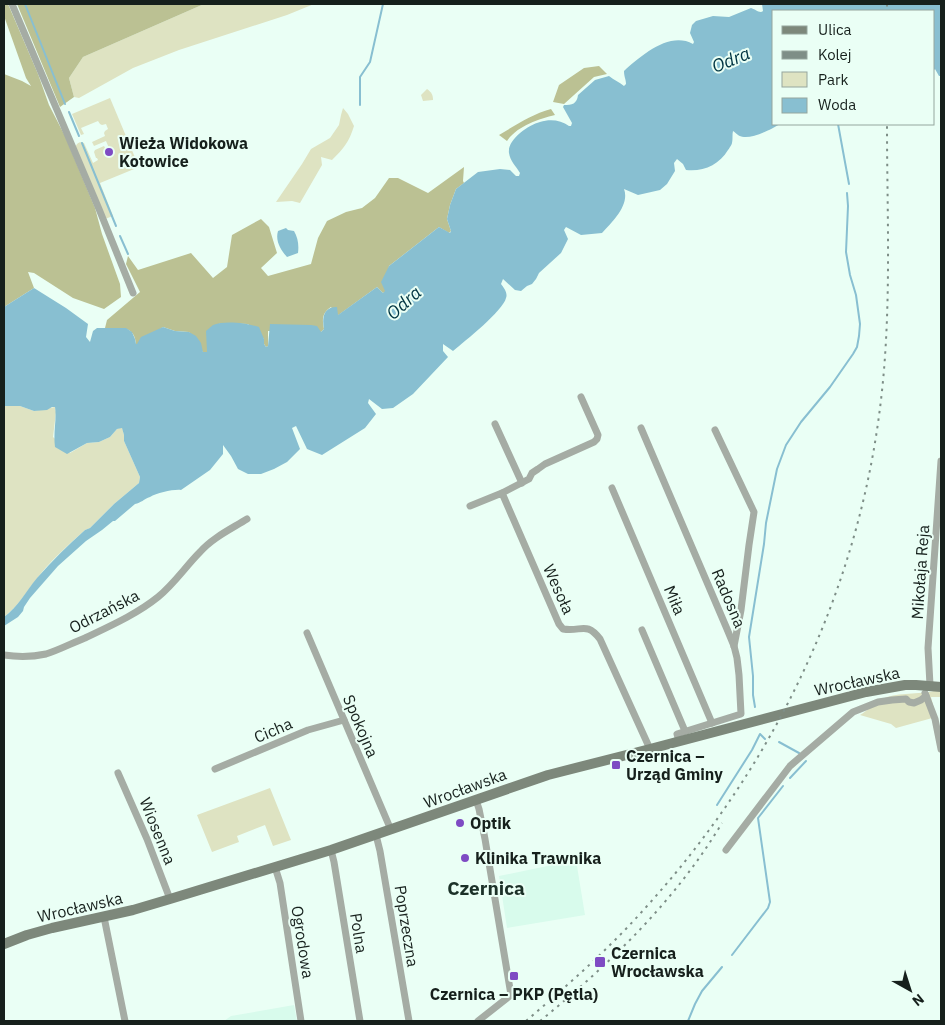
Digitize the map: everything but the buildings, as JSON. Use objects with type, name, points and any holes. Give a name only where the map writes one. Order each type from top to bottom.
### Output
[{"type":"main road","name":"Wrocławska","points":[[4,944],[52,928],[170,900],[331,850],[548,774],[866,692],[895,686],[926,685],[941,687]]},
{"type":"street","points":[[12,4],[133,292]]},
{"type":"street","points":[[470,506],[522,483],[545,464],[594,442],[598,435],[581,397]]},
{"type":"street","points":[[495,424],[522,483]]},
{"type":"street","name":"Radosna","points":[[641,428],[734,646],[739,667],[741,714],[684,731]]},
{"type":"street","points":[[715,430],[754,512],[741,610],[734,646]]},
{"type":"street","name":"Mikołaja Reja","points":[[941,461],[926,685],[926,696],[935,719],[941,749]]},
{"type":"street","name":"Miła","points":[[612,488],[712,723]]},
{"type":"street","name":"Wesoła","points":[[502,493],[559,624],[563,629],[587,628],[595,632],[650,749]]},
{"type":"street","name":"Odrzańska","points":[[4,655],[16,657],[51,652],[145,608],[160,595],[201,550],[247,519]]},
{"type":"street","points":[[642,630],[684,731],[677,734],[679,741]]},
{"type":"street","name":"Spokojna","points":[[307,633],[391,830]]},
{"type":"street","points":[[726,850],[790,766],[853,712],[878,702],[906,700],[914,703],[926,696]]},
{"type":"street","name":"Cicha","points":[[215,769],[308,730],[344,720]]},
{"type":"street","name":"Wiosenna","points":[[118,773],[147,839],[170,900]]},
{"type":"street","points":[[476,800],[488,858],[511,995],[478,1021]]},
{"type":"street","name":"Poprzeczna","points":[[376,835],[409,1021]]},
{"type":"street","name":"Polna","points":[[331,850],[360,1021]]},
{"type":"street","name":"Ogrodowa","points":[[275,867],[280,883],[301,1021]]},
{"type":"street","points":[[104,917],[125,1021]]},
{"type":"shaded area","points":[[576,860],[585,915],[507,928],[499,876]]},
{"type":"shaded area","points":[[294,1005],[297,1021],[224,1021],[231,1016]]},
{"type":"green space","points":[[4,4],[8,4],[49,105],[65,136],[95,208],[120,284],[121,297],[104,309],[73,298],[34,273],[28,272],[34,288],[4,307],[4,74],[31,86],[26,78],[4,16]]},
{"type":"green space","points":[[17,4],[204,4],[83,57],[69,78],[74,97],[60,107]]},
{"type":"green space","points":[[204,4],[314,4],[287,15],[179,50],[133,68],[79,98],[74,97],[69,78],[83,57]]},
{"type":"green space","points":[[599,66],[607,74],[594,77],[564,104],[553,102],[559,85],[584,68]]},
{"type":"green space","points":[[427,89],[432,93],[433,100],[423,101],[421,95]]},
{"type":"green space","points":[[110,98],[139,167],[100,183],[113,216],[105,219],[75,149],[78,143],[84,143],[93,163],[98,160],[94,152],[95,150],[104,146],[109,154],[111,153],[106,141],[94,146],[92,142],[105,136],[104,133],[108,129],[106,124],[102,125],[98,121],[81,128],[84,134],[81,135],[72,114]]},
{"type":"green space","points":[[343,108],[354,126],[346,144],[332,160],[321,157],[322,165],[300,203],[292,201],[276,202],[311,149],[330,138],[339,125]]},
{"type":"green space","points":[[551,109],[555,115],[522,127],[507,141],[499,135],[531,117]]},
{"type":"green space","points":[[464,167],[464,183],[456,189],[447,219],[451,231],[449,233],[439,227],[389,266],[385,292],[383,293],[377,287],[337,316],[331,307],[328,309],[323,316],[324,329],[321,332],[268,331],[268,346],[266,347],[264,339],[248,324],[220,323],[207,352],[203,352],[189,332],[175,331],[163,327],[136,344],[135,338],[129,330],[105,328],[107,320],[140,292],[126,264],[128,256],[138,270],[191,253],[213,278],[227,267],[232,235],[261,219],[269,227],[277,253],[261,268],[268,276],[311,264],[318,238],[327,221],[346,212],[362,208],[375,198],[389,178],[398,178],[428,193]]},
{"type":"green space","points":[[4,406],[20,406],[34,411],[55,407],[53,437],[70,453],[87,443],[99,442],[110,437],[117,429],[122,427],[124,441],[140,477],[139,483],[52,561],[17,605],[4,617]]},
{"type":"green space","points":[[941,690],[941,697],[931,697],[936,717],[896,728],[891,724],[860,715],[887,697]]},
{"type":"green space","points":[[270,788],[291,840],[273,846],[265,825],[237,836],[239,842],[212,852],[197,815]]},
{"type":"water","name":"Odra","points":[[762,4],[941,4],[941,76],[939,76],[935,69],[935,10],[772,10],[772,125],[778,125],[763,133],[748,137],[741,136],[733,131],[730,148],[720,160],[704,169],[686,170],[677,159],[674,163],[675,171],[667,184],[660,190],[638,195],[624,189],[624,201],[619,213],[602,233],[581,235],[566,227],[564,230],[568,239],[561,253],[539,273],[532,284],[521,291],[515,290],[503,279],[501,284],[506,296],[503,304],[483,326],[453,351],[443,344],[443,351],[448,357],[413,394],[393,408],[382,409],[369,399],[368,403],[376,414],[365,428],[322,455],[307,449],[296,426],[292,428],[300,449],[287,462],[261,474],[248,474],[238,469],[223,445],[223,454],[210,470],[181,490],[161,493],[135,504],[115,521],[86,541],[58,566],[30,598],[18,617],[4,626],[4,617],[18,604],[33,583],[60,553],[139,483],[140,477],[124,441],[122,428],[117,429],[110,437],[99,442],[87,443],[67,454],[55,447],[55,407],[34,411],[20,406],[4,406],[4,307],[34,288],[88,324],[86,337],[90,342],[93,331],[97,328],[126,328],[132,332],[137,344],[141,337],[163,327],[175,331],[189,332],[196,336],[201,343],[203,352],[207,352],[206,331],[218,323],[249,324],[259,327],[266,347],[268,346],[270,324],[311,325],[317,326],[321,332],[324,329],[323,321],[326,311],[332,307],[337,307],[338,315],[377,287],[383,293],[385,291],[381,282],[389,266],[439,227],[450,233],[447,219],[456,189],[478,172],[500,169],[510,170],[516,176],[519,176],[520,173],[512,161],[509,148],[515,138],[524,130],[540,122],[548,121],[559,121],[571,126],[572,123],[563,107],[564,105],[575,102],[578,95],[595,80],[609,76],[624,86],[626,84],[624,71],[656,47],[674,41],[684,41],[693,44],[690,33],[692,25],[696,21],[713,16],[729,17],[751,8],[759,12],[763,11]]},
{"type":"water","points":[[286,228],[294,231],[298,247],[298,253],[287,257],[277,238],[278,231]]},
{"type":"waterway","points":[[25,4],[65,104]]},
{"type":"waterway","points":[[360,105],[360,77],[370,62],[383,4]]},
{"type":"waterway","points":[[69,112],[79,136]]},
{"type":"waterway","points":[[838,125],[849,184]]},
{"type":"waterway","points":[[82,143],[116,226]]},
{"type":"waterway","points":[[755,707],[749,637],[766,523],[777,469],[786,445],[801,422],[830,387],[853,354],[857,347],[859,336],[860,324],[856,295],[846,252],[847,193]]},
{"type":"waterway","points":[[120,236],[128,254]]},
{"type":"waterway","points":[[717,805],[760,734],[765,739]]},
{"type":"waterway","points":[[779,742],[799,753]]},
{"type":"waterway","points":[[790,778],[806,761]]},
{"type":"waterway","points":[[732,955],[768,908],[770,902],[758,818],[783,786]]},
{"type":"waterway","points":[[688,1021],[702,991],[722,967]]},
{"type":"railway","points":[[887,4],[887,10]]},
{"type":"railway","points":[[526,1021],[618,937],[692,853],[733,796],[770,737],[802,675],[829,611],[851,545],[869,477],[880,408],[884,373],[887,302],[887,125]]},
{"type":"railway","points":[[540,1021],[592,977],[640,930],[684,878],[722,823]]},
{"type":"place","name":"Wieża Widokowa Kotowice","points":[[109,152]]},
{"type":"place","name":"Czernica – Urząd Gminy","points":[[616,765]]},
{"type":"place","name":"Optik","points":[[460,823]]},
{"type":"place","name":"Klinika Trawnika","points":[[465,858]]},
{"type":"place","name":"Czernica Wrocławska","points":[[600,962]]},
{"type":"place","name":"Czernica – PKP (Pętla)","points":[[514,976]]},
{"type":"district","name":"Czernica","points":[[486,888]]}]
